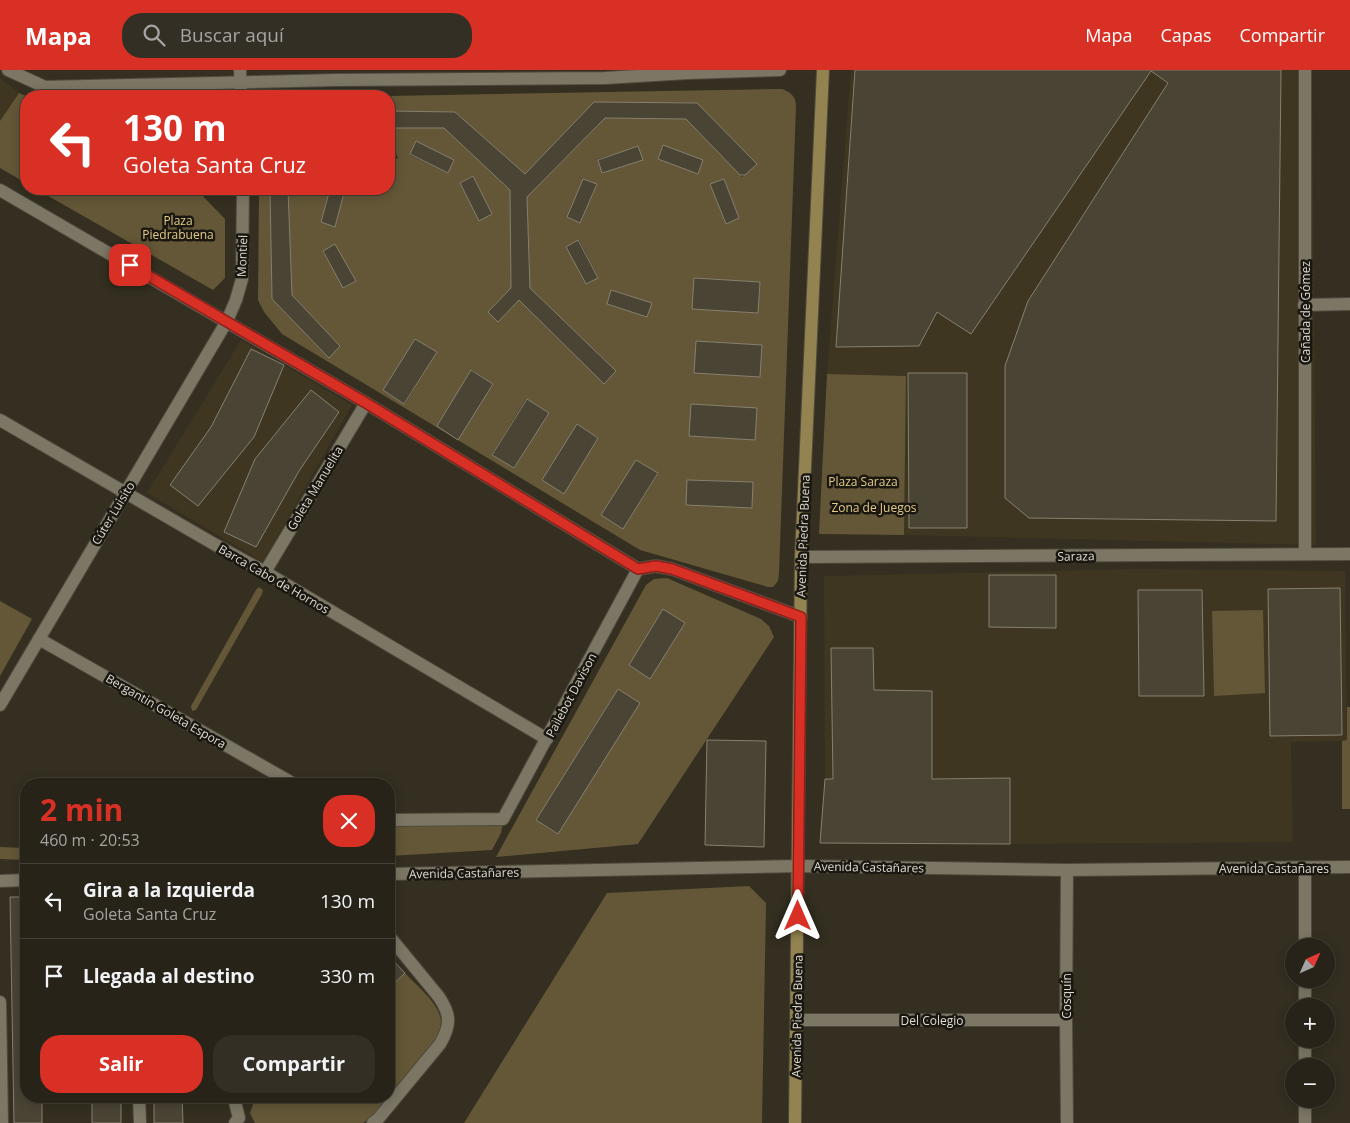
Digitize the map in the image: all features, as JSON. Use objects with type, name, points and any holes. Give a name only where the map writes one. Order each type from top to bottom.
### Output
[{"type":"main road","name":"Avenida Piedra Buena","points":[[795,1123],[798,1020],[802,557],[824,70]]},
{"type":"street","points":[[8,70],[45,87],[241,90],[336,80],[605,78],[780,70]]},
{"type":"street","points":[[240,70],[241,90]]},
{"type":"street","name":"Cañada de Gómez","points":[[1305,70],[1305,554]]},
{"type":"street","points":[[0,190],[366,403],[638,569],[656,566],[672,569],[801,617]]},
{"type":"street","name":"Montiel","points":[[227,321],[242,279],[243,195]]},
{"type":"street","points":[[1304,305],[1350,304]]},
{"type":"street","name":"Cúter Luisito","points":[[0,705],[4,691],[39,639],[227,321]]},
{"type":"street","name":"Goleta Manuelita","points":[[264,572],[366,403]]},
{"type":"street","name":"Barca Cabo de Hornos","points":[[0,420],[264,572],[547,739]]},
{"type":"street","name":"Saraza","points":[[802,557],[1350,554]]},
{"type":"street","name":"Pailebot Davison","points":[[395,820],[503,820],[638,569]]},
{"type":"street","name":"Bergantin Goleta Espora","points":[[39,639],[283,778]]},
{"type":"street","name":"Avenida Castañares","points":[[395,874],[799,866],[1067,870],[1350,868]]},
{"type":"street","points":[[1305,868],[1305,938]]},
{"type":"street","name":"Cosquín","points":[[1067,870],[1067,1123]]},
{"type":"street","points":[[0,880],[20,880]]},
{"type":"street","points":[[395,943],[439,996],[446,1006],[449,1018],[448,1031],[440,1044],[395,1098]]},
{"type":"street","points":[[0,1002],[2,1123]]},
{"type":"street","name":"Del Colegio","points":[[798,1020],[1066,1020]]},
{"type":"street","points":[[139,1103],[140,1123]]},
{"type":"street","points":[[235,1103],[239,1121]]},
{"type":"street","points":[[372,1123],[378,1119],[391,1103]]},
{"type":"street","points":[[1305,1108],[1305,1123]]},
{"type":"shaded area","points":[[851,70],[1312,70],[1316,545],[904,535],[906,376],[827,374]]},
{"type":"shaded area","points":[[0,78],[19,93],[0,121]]},
{"type":"shaded area","points":[[241,340],[352,405],[263,562],[147,493]]},
{"type":"shaded area","points":[[1136,569],[1345,571],[1347,741],[1291,742],[1293,842],[1010,844],[1010,778],[825,779],[824,576]]},
{"type":"green space","points":[[782,89],[793,96],[796,107],[779,573],[778,581],[773,587],[640,550],[282,334],[264,312],[258,300],[259,195],[270,195],[272,299],[329,358],[340,346],[292,295],[288,195],[328,195],[321,222],[335,226],[343,195],[395,195],[395,159],[398,158],[395,152],[395,128],[444,128],[510,190],[511,288],[488,312],[498,322],[519,300],[604,383],[616,371],[530,288],[527,197],[605,118],[686,119],[742,177],[757,164],[697,103],[594,102],[525,174],[455,112],[395,111],[395,96]],"holes":[[[416,142],[454,160],[448,173],[410,155]],[[663,146],[702,160],[697,173],[658,159]],[[638,147],[642,160],[602,173],[598,159]],[[473,176],[492,214],[479,220],[460,183]],[[583,179],[597,185],[580,223],[567,217]],[[724,179],[739,218],[726,224],[710,184]],[[579,240],[598,277],[586,284],[566,247]],[[335,245],[356,281],[344,288],[323,252]],[[694,278],[760,282],[758,313],[693,309]],[[611,290],[651,303],[648,316],[607,304]],[[415,339],[437,352],[405,404],[383,390]],[[472,370],[493,384],[458,440],[437,426]],[[526,399],[549,413],[514,468],[492,454]],[[577,424],[598,438],[564,493],[542,480]],[[636,460],[658,474],[623,529],[601,515]],[[688,480],[753,482],[752,508],[687,505]]]},
{"type":"green space","points":[[20,93],[20,180],[0,168],[0,121]]},
{"type":"green space","name":"Plaza Piedrabuena","points":[[47,195],[202,195],[225,219],[225,278],[213,290]]},
{"type":"green space","name":"Plaza Saraza","points":[[827,374],[906,376],[904,535],[819,534]]},
{"type":"green space","points":[[667,578],[761,619],[769,626],[774,637],[638,844],[496,857],[646,585],[654,579]],"holes":[[[663,610],[685,623],[650,678],[629,665]],[[618,689],[639,703],[583,745]],[[571,764],[557,834],[536,820]]]},
{"type":"green space","points":[[259,587],[263,590],[262,594],[196,710],[192,711],[191,706]]},
{"type":"green space","points":[[0,601],[32,619],[0,676]]},
{"type":"green space","points":[[1263,610],[1265,693],[1214,696],[1212,611]]},
{"type":"green space","points":[[1347,707],[1350,707],[1350,809],[1342,809],[1342,741],[1347,740]]},
{"type":"green space","points":[[503,823],[501,833],[492,850],[395,856],[395,824]]},
{"type":"green space","points":[[0,847],[20,848],[20,860],[0,859]]},
{"type":"green space","points":[[749,886],[766,903],[762,1123],[464,1123],[607,893]]},
{"type":"green space","points":[[405,973],[437,1008],[441,1021],[439,1033],[434,1044],[395,1091],[395,982]]},
{"type":"green space","points":[[254,1103],[385,1103],[375,1115],[363,1123],[255,1123],[250,1113]]},
{"type":"building","points":[[855,70],[1281,70],[1276,521],[1029,518],[1005,498],[1005,366],[1028,301],[1168,83],[1151,71],[971,334],[937,312],[919,346],[836,347]]},
{"type":"building","points":[[594,102],[697,103],[757,164],[745,175],[740,175],[686,119],[605,118],[527,197],[530,288],[616,371],[604,384],[519,300],[498,322],[488,312],[511,288],[510,190],[444,128],[395,128],[395,111],[455,112],[525,174]]},
{"type":"building","points":[[416,141],[454,160],[448,173],[410,154]]},
{"type":"building","points":[[663,145],[703,160],[698,174],[658,159]]},
{"type":"building","points":[[638,146],[643,160],[602,173],[598,160]]},
{"type":"building","points":[[473,176],[492,214],[479,221],[460,183]]},
{"type":"building","points":[[583,179],[597,184],[580,223],[567,217]]},
{"type":"building","points":[[724,179],[739,218],[726,224],[710,184]]},
{"type":"building","points":[[270,195],[288,195],[292,295],[340,346],[329,358],[272,299]]},
{"type":"building","points":[[328,195],[343,195],[335,227],[321,222]]},
{"type":"building","points":[[578,240],[598,278],[586,284],[566,247]]},
{"type":"building","points":[[335,244],[356,281],[343,288],[323,251]]},
{"type":"building","points":[[694,278],[760,282],[758,313],[692,309]]},
{"type":"building","points":[[611,290],[652,303],[647,317],[607,304]]},
{"type":"building","points":[[415,339],[437,352],[404,404],[383,390]]},
{"type":"building","points":[[696,341],[762,345],[760,377],[694,373]]},
{"type":"building","points":[[251,349],[284,365],[254,437],[198,506],[170,485],[211,427]]},
{"type":"building","points":[[471,370],[493,384],[458,440],[437,426]]},
{"type":"building","points":[[908,373],[967,373],[967,528],[909,528]]},
{"type":"building","points":[[311,390],[339,412],[299,471],[256,547],[224,532],[255,459]]},
{"type":"building","points":[[527,399],[549,413],[514,468],[492,455]]},
{"type":"building","points":[[691,404],[757,408],[755,440],[689,436]]},
{"type":"building","points":[[577,424],[598,438],[564,494],[542,480]]},
{"type":"building","points":[[636,460],[658,473],[623,529],[601,515]]},
{"type":"building","points":[[687,480],[753,482],[752,508],[686,505]]},
{"type":"building","points":[[989,575],[1056,575],[1056,628],[989,627]]},
{"type":"building","points":[[1340,588],[1342,735],[1270,736],[1268,589]]},
{"type":"building","points":[[1138,590],[1202,590],[1204,696],[1139,696]]},
{"type":"building","points":[[663,609],[685,623],[650,679],[629,665]]},
{"type":"building","points":[[831,648],[873,648],[874,690],[932,691],[932,779],[1010,778],[1010,844],[820,843],[825,779],[833,779]]},
{"type":"building","points":[[618,689],[640,703],[558,834],[536,820]]},
{"type":"building","points":[[707,740],[766,741],[764,847],[705,845]]},
{"type":"building","points":[[10,897],[20,897],[20,1103],[42,1103],[42,1123],[14,1123]]},
{"type":"building","points":[[395,962],[405,973],[395,982]]},
{"type":"building","points":[[92,1103],[121,1103],[121,1123],[92,1123]]},
{"type":"building","points":[[154,1103],[182,1103],[183,1123],[154,1123]]},
{"type":"route","points":[[130,265],[366,403],[638,569],[656,566],[672,569],[801,617],[798,916]]},
{"type":"park label","name":"Zona de Juegos","points":[[874,507]]}]
